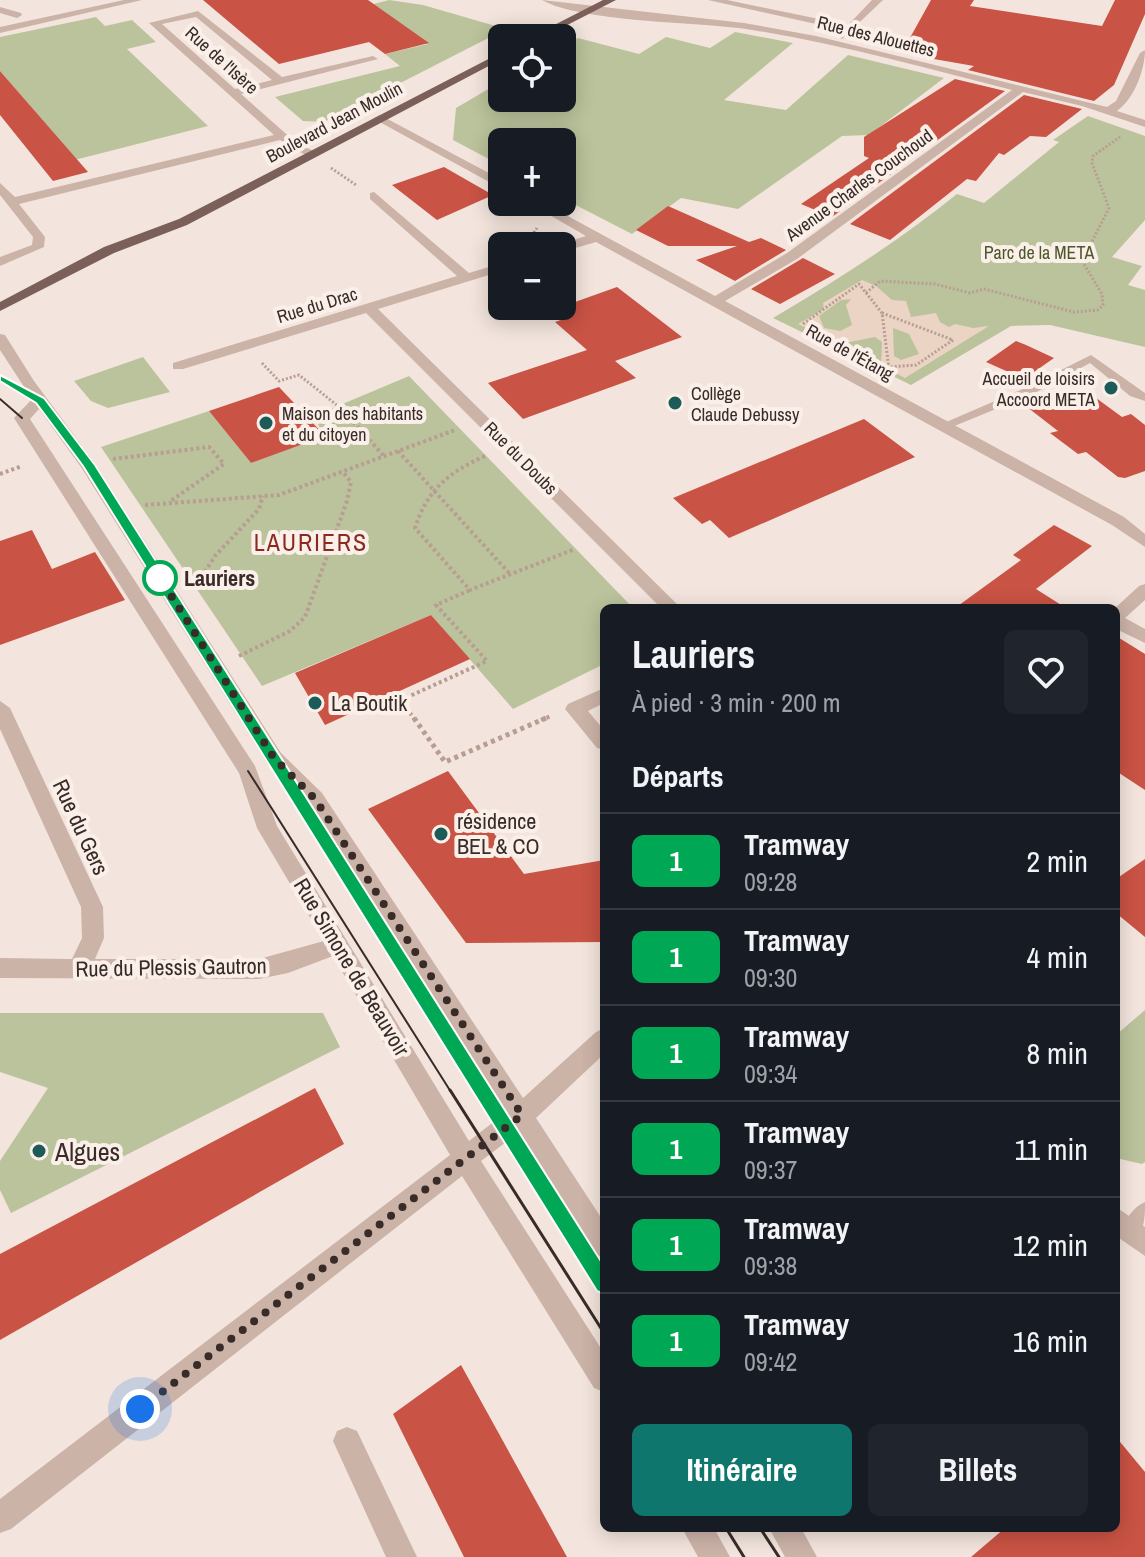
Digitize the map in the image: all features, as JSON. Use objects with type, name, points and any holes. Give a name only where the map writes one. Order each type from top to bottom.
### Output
[{"type":"main road","points":[[561,24],[611,0]]},
{"type":"main road","name":"Boulevard Jean Moulin","points":[[0,307],[109,250],[183,222],[488,62]]},
{"type":"street","points":[[0,30],[137,0]]},
{"type":"street","name":"Rue des Alouettes","points":[[547,0],[588,10],[744,26],[816,39],[1109,111],[1140,122]]},
{"type":"street","points":[[713,0],[850,28]]},
{"type":"street","points":[[834,45],[878,0]]},
{"type":"street","points":[[0,10],[17,15]]},
{"type":"street","name":"Rue de l'Isère","points":[[311,154],[282,136],[154,23],[198,14],[280,81],[373,59]]},
{"type":"street","points":[[1109,111],[1121,103],[1145,53]]},
{"type":"street","points":[[231,93],[280,81]]},
{"type":"street","name":"Avenue Charles Couchoud","points":[[714,302],[792,256],[1020,89]]},
{"type":"street","points":[[380,118],[488,177]]},
{"type":"street","points":[[11,202],[282,136]]},
{"type":"street","points":[[0,187],[39,237],[38,247],[0,262]]},
{"type":"street","points":[[374,196],[467,278]]},
{"type":"street","name":"Rue de l'Étang","points":[[559,216],[1118,521],[1145,542]]},
{"type":"street","points":[[576,244],[597,237]]},
{"type":"street","name":"Rue du Drac","points":[[178,366],[488,271]]},
{"type":"street","name":"Rue du Doubs","points":[[369,308],[668,604]]},
{"type":"street","points":[[0,338],[40,400],[81,454],[274,758],[315,799],[600,1239]]},
{"type":"street","name":"Rue Simone de Beauvoir","points":[[40,400],[22,418],[248,771],[267,828],[465,1158],[600,1372]]},
{"type":"street","points":[[1120,615],[1145,590]]},
{"type":"street","points":[[1120,621],[1145,637]]},
{"type":"street","points":[[600,697],[575,709],[600,738]]},
{"type":"street","name":"Rue du Gers","points":[[0,708],[92,907],[93,938],[79,968]]},
{"type":"street","name":"Rue du Plessis Gautron","points":[[0,968],[259,969],[288,963],[338,945]]},
{"type":"street","points":[[0,1518],[522,1115],[600,1043]]},
{"type":"street","points":[[347,1441],[402,1557]]},
{"type":"street","points":[[699,1532],[715,1557]]},
{"type":"street","points":[[786,1532],[802,1557]]},
{"type":"lane","points":[[943,426],[1029,391],[1091,358],[1134,393],[1145,397]]},
{"type":"path","points":[[866,293],[880,281],[935,284],[970,293],[984,289],[1074,312],[1098,310],[1103,305],[1102,294],[1082,261],[1109,208],[1092,163],[1093,156],[1123,134],[1122,128],[1140,122]]},
{"type":"path","points":[[311,154],[374,196]]},
{"type":"path","points":[[782,337],[859,284],[882,313],[953,340],[916,365],[889,367]]},
{"type":"path","points":[[877,389],[890,375],[882,313]]},
{"type":"path","points":[[247,345],[279,381],[299,375],[338,406],[384,456]]},
{"type":"path","points":[[116,508],[279,495],[483,420]]},
{"type":"path","points":[[81,454],[110,459],[209,447],[224,464],[167,504]]},
{"type":"path","points":[[470,590],[415,528],[421,507],[444,476],[510,447]]},
{"type":"path","points":[[397,450],[510,574]]},
{"type":"path","points":[[217,668],[290,631],[305,617],[347,501],[351,482],[342,471]]},
{"type":"path","points":[[174,600],[196,587],[215,556],[259,509],[263,496]]},
{"type":"path","points":[[575,709],[543,718],[445,762],[401,700],[487,661],[436,605],[602,539]]},
{"type":"green space","points":[[389,0],[423,5],[489,24],[488,38],[324,122],[303,121],[275,97],[400,66],[385,54],[428,44],[359,36],[368,42],[306,57],[332,15]]},
{"type":"green space","points":[[96,17],[105,26],[132,20],[156,42],[127,49],[208,126],[43,168],[58,138],[0,71],[0,37]]},
{"type":"green space","points":[[735,32],[793,43],[724,100],[786,110],[848,55],[944,78],[869,135],[842,136],[738,209],[681,198],[632,234],[576,205],[576,128],[488,128],[488,159],[453,140],[456,108],[488,89],[488,112],[576,112],[578,38],[639,54],[666,37],[710,48]]},
{"type":"green space","name":"Parc de la META","points":[[1088,116],[1145,136],[1145,220],[1112,257],[1142,266],[1128,285],[1145,290],[1145,347],[1050,325],[1011,326],[911,385],[773,318],[913,228],[957,194],[984,203],[1059,142],[1053,140]]},
{"type":"green space","points":[[143,357],[170,392],[108,408],[91,401],[74,381]]},
{"type":"green space","points":[[409,376],[629,604],[600,604],[600,666],[513,709],[431,615],[262,686],[101,447],[209,411],[251,463],[324,436],[314,416]]},
{"type":"green space","points":[[1145,1010],[1145,1162],[1142,1164],[1120,1159],[1120,1032]]},
{"type":"green space","points":[[0,1013],[323,1013],[340,1047],[11,1213],[0,1190],[0,1161],[48,1088],[0,1072]]},
{"type":"shaded area","points":[[862,280],[876,286],[892,300],[906,301],[911,317],[936,313],[940,322],[949,327],[955,324],[973,328],[989,326],[905,378],[881,365],[882,342],[875,337],[840,344],[798,324],[824,309],[823,303]],"holes":[[[851,299],[846,305],[852,325],[840,331],[824,328],[819,316],[841,300]],[[893,328],[909,334],[919,354],[901,360],[894,356]]]},
{"type":"building","points":[[203,0],[368,0],[429,43],[385,54],[369,42],[279,64]]},
{"type":"building","points":[[931,0],[974,0],[970,6],[1102,26],[1115,0],[1145,0],[1145,14],[1114,85],[1094,101],[968,70],[974,66],[911,55],[917,47],[906,45]]},
{"type":"building","points":[[0,71],[88,172],[53,181],[0,115]]},
{"type":"building","points":[[955,79],[1005,91],[832,217],[801,204],[869,158],[864,156],[864,137]]},
{"type":"building","points":[[1024,95],[1082,109],[1046,137],[1030,136],[1004,155],[999,153],[976,181],[967,179],[890,240],[850,224]]},
{"type":"building","points":[[444,167],[488,192],[488,197],[437,220],[392,185]]},
{"type":"building","points":[[668,206],[749,242],[761,238],[786,250],[735,281],[696,260],[737,246],[668,246],[636,230]]},
{"type":"building","points":[[803,258],[835,274],[780,304],[751,289]]},
{"type":"building","points":[[617,287],[682,337],[615,361],[636,378],[523,419],[488,383],[587,350],[555,322],[576,320],[576,302]]},
{"type":"building","points":[[1016,341],[1054,358],[1024,379],[986,362]]},
{"type":"building","name":"Maison des habitants et du citoyen","points":[[279,387],[325,436],[251,463],[209,411]]},
{"type":"building","points":[[1092,395],[1122,417],[1131,414],[1145,425],[1145,471],[1125,478],[1118,477],[1086,452],[1078,454],[1050,433],[1058,431],[1027,407]]},
{"type":"building","points":[[864,419],[915,457],[729,538],[710,520],[702,524],[673,498]]},
{"type":"building","points":[[1054,525],[1092,546],[1036,589],[1060,604],[960,604],[1021,560],[1013,555]]},
{"type":"building","points":[[32,530],[52,569],[95,552],[125,600],[0,645],[0,541]]},
{"type":"building","points":[[431,615],[470,659],[325,725],[295,673]]},
{"type":"building","points":[[1120,638],[1145,654],[1145,790],[1120,774]]},
{"type":"building","name":"résidence BEL & CO","points":[[448,771],[524,874],[600,861],[600,942],[466,943],[368,809]]},
{"type":"building","points":[[1145,859],[1145,937],[1120,916],[1120,876]]},
{"type":"building","points":[[315,1088],[344,1144],[0,1340],[0,1254]]},
{"type":"building","points":[[461,1365],[567,1557],[464,1557],[393,1414]]},
{"type":"building","points":[[1120,1442],[1145,1472],[1145,1557],[971,1557],[1000,1532],[1120,1532]]},
{"type":"tram line","points":[[0,379],[40,400]]},
{"type":"tram line","name":"1","points":[[0,379],[40,400],[88,465],[600,1278]]},
{"type":"tram line","points":[[0,399],[22,418]]},
{"type":"tram line","points":[[274,758],[483,1092]]},
{"type":"tram line","points":[[248,771],[451,1092]]},
{"type":"tram line","points":[[450,1090],[600,1327]]},
{"type":"tram line","points":[[482,1090],[600,1278]]},
{"type":"tram line","points":[[728,1532],[744,1557]]},
{"type":"tram line","points":[[763,1532],[779,1557]]},
{"type":"place","name":"Accueil de loisirs Accoord META","points":[[1111,388]]},
{"type":"place","name":"Collège Claude Debussy","points":[[675,403]]},
{"type":"place","name":"Maison des habitants et du citoyen","points":[[266,423]]},
{"type":"place","name":"Lauriers","points":[[160,578]]},
{"type":"place","name":"La Boutik","points":[[315,703]]},
{"type":"place","name":"résidence BEL & CO","points":[[441,834]]},
{"type":"place","name":"Algues","points":[[39,1151]]},
{"type":"district","name":"LAURIERS","points":[[311,542]]},
{"type":"route","points":[[140,1409],[522,1115],[315,799],[274,758],[160,578]]}]
